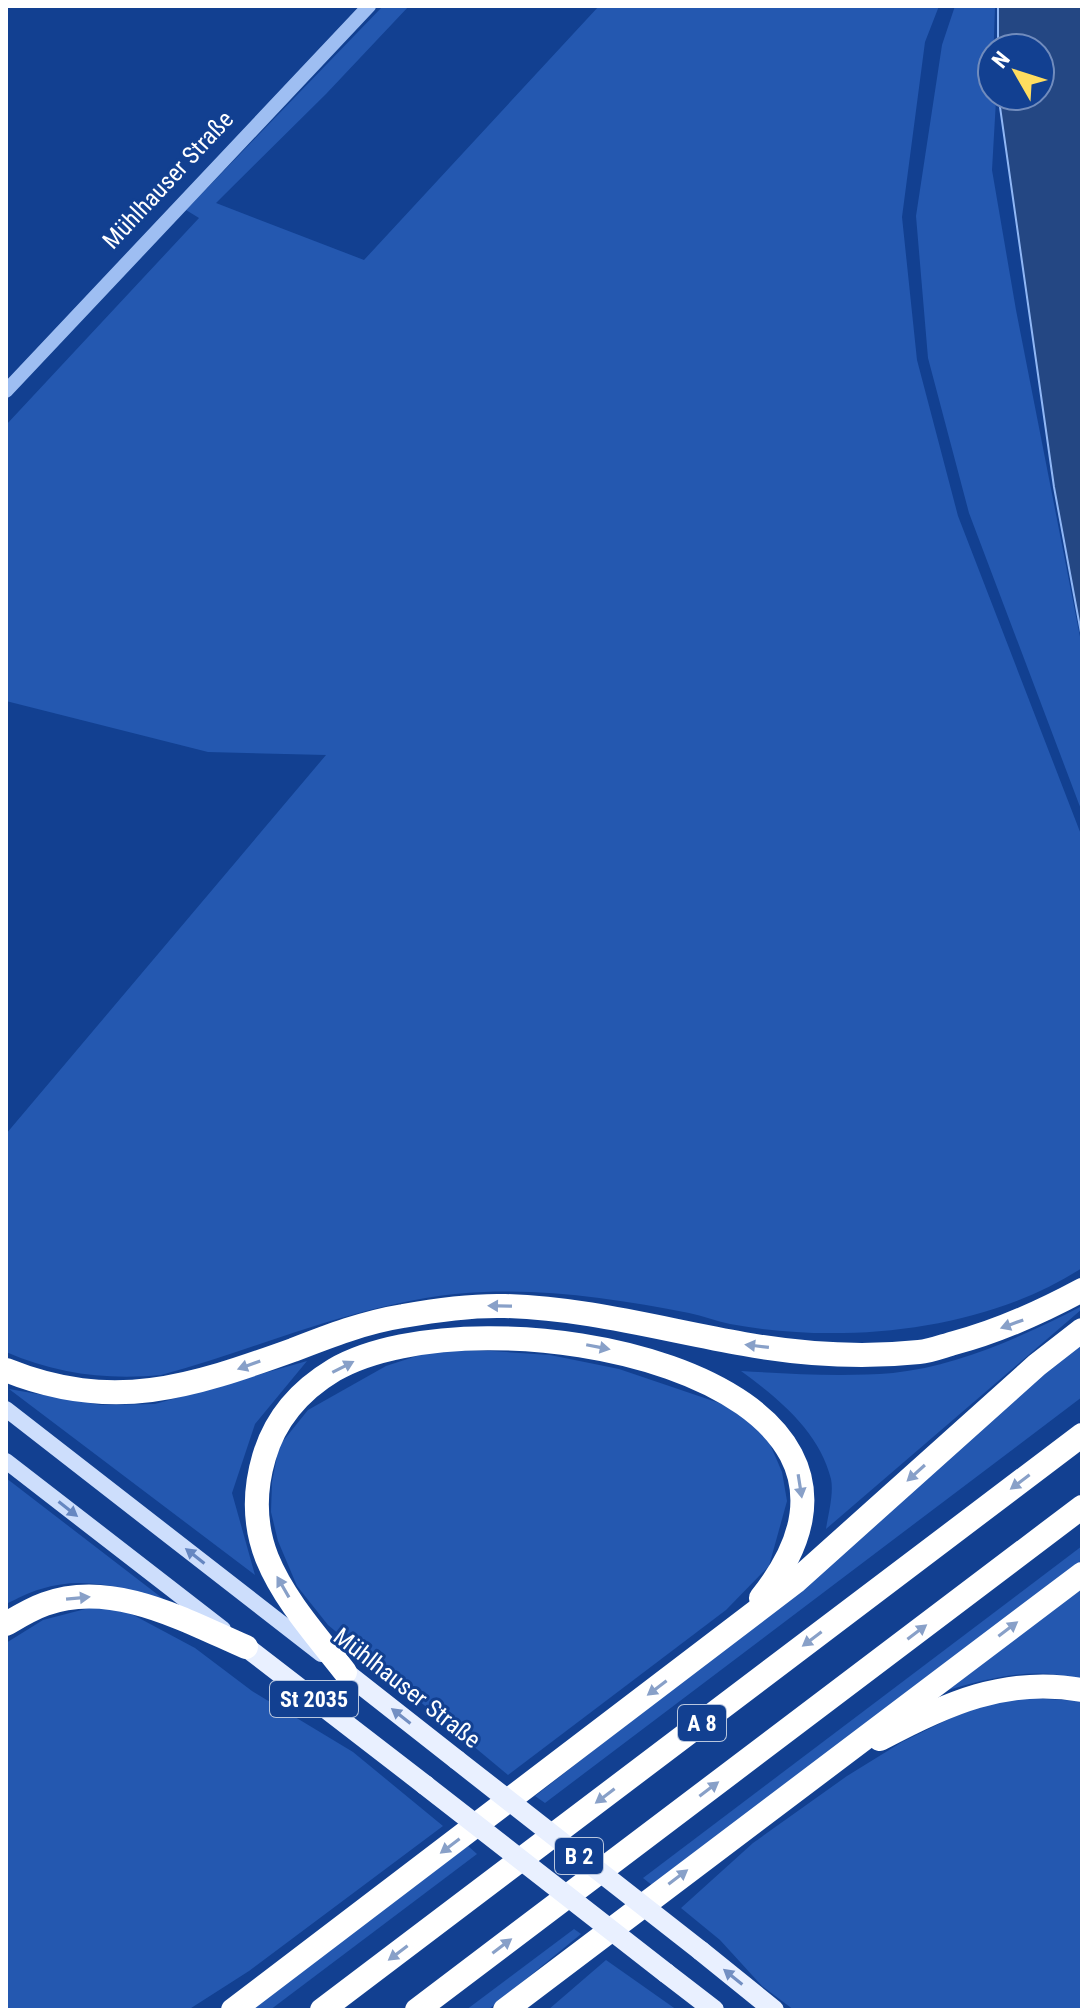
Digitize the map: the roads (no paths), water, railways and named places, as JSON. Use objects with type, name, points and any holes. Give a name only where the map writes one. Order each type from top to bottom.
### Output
[{"type":"highway","points":[[6,1370],[70,1390],[134,1394],[187,1384],[236,1370],[385,1319],[439,1310],[505,1306],[609,1317],[745,1345],[803,1352],[921,1352],[974,1338],[1030,1318],[1082,1290]]},
{"type":"highway","points":[[233,2010],[795,1582],[1037,1365],[1082,1330]]},
{"type":"highway","points":[[345,1672],[299,1613],[267,1558],[256,1510],[257,1487],[269,1441],[281,1417],[295,1400],[335,1370],[357,1359],[400,1347],[459,1338],[527,1338],[621,1352],[718,1390],[749,1407],[766,1422],[797,1468],[802,1492],[799,1534],[788,1560],[775,1579],[742,1620],[719,1641]]},
{"type":"highway","name":"A 8","points":[[322,2010],[1082,1435]]},
{"type":"highway","name":"A 8","points":[[417,2010],[1082,1507]]},
{"type":"highway","points":[[505,2010],[1082,1574]]},
{"type":"highway","points":[[6,1624],[47,1603],[74,1598],[120,1599],[187,1621],[246,1647]]},
{"type":"highway","points":[[811,1776],[899,1729],[990,1692],[1012,1686],[1036,1685],[1082,1690]]},
{"type":"highway","points":[[223,2010],[253,1995]]},
{"type":"main road","name":"Mühlhauser Straße","points":[[6,1409],[774,2010]]},
{"type":"main road","name":"St 2035","points":[[6,1461],[714,2010]]},
{"type":"street","name":"Mühlhauser Straße","points":[[6,391],[369,6]]}]
